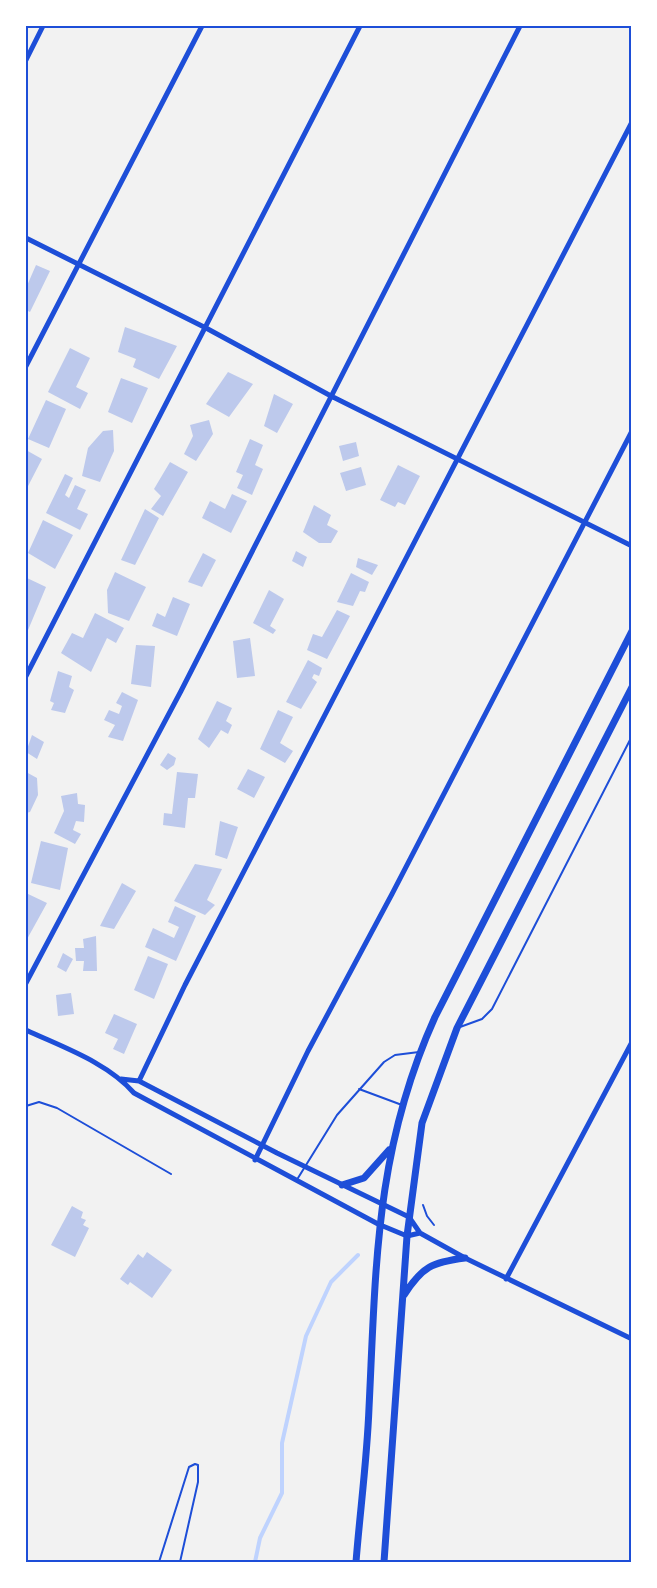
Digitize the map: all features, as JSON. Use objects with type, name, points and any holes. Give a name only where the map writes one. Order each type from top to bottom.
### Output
[{"type":"main road","points":[[356,1563],[368,1436],[378,1224],[390,1147],[402,1105],[419,1052],[632,631]]},
{"type":"main road","points":[[384,1563],[407,1236],[422,1123],[457,1028],[632,687]]},
{"type":"main road","points":[[342,1185],[364,1178],[373,1171],[390,1147]]},
{"type":"main road","points":[[403,1297],[419,1274],[428,1267],[444,1261],[465,1258]]},
{"type":"street","points":[[26,60],[43,26]]},
{"type":"street","points":[[26,366],[202,26]]},
{"type":"street","points":[[26,676],[360,26]]},
{"type":"street","points":[[26,983],[134,782],[520,26]]},
{"type":"street","points":[[140,1081],[177,1002],[632,122]]},
{"type":"street","points":[[26,238],[206,328],[331,396],[632,546]]},
{"type":"street","points":[[255,1160],[308,1052],[632,431]]},
{"type":"street","points":[[26,1030],[121,1079],[134,1093],[255,1160],[378,1224],[407,1236],[420,1233]]},
{"type":"street","points":[[506,1279],[632,1042]]},
{"type":"street","points":[[121,1079],[140,1081],[304,1167],[409,1217],[420,1233],[465,1258],[632,1339]]},
{"type":"lane","points":[[457,1028],[483,1019],[492,1009],[632,736]]},
{"type":"lane","points":[[297,1181],[328,1128],[359,1089],[388,1058],[419,1052]]},
{"type":"lane","points":[[359,1089],[402,1105]]},
{"type":"lane","points":[[26,1106],[39,1102],[57,1108],[171,1174]]},
{"type":"lane","points":[[159,1563],[189,1467],[195,1464],[198,1466],[198,1482],[180,1563]]},
{"type":"path","points":[[423,1205],[434,1225]]},
{"type":"building","points":[[36,265],[50,271],[30,312],[26,310],[26,288]]},
{"type":"building","points":[[125,327],[177,346],[159,379],[133,367],[136,359],[118,352]]},
{"type":"building","points":[[70,348],[90,358],[76,387],[88,393],[80,409],[48,392]]},
{"type":"building","points":[[228,372],[253,384],[229,417],[206,404]]},
{"type":"building","points":[[121,378],[148,388],[132,423],[108,412]]},
{"type":"building","points":[[274,394],[293,404],[277,433],[264,426]]},
{"type":"building","points":[[46,400],[66,409],[49,448],[28,439]]},
{"type":"building","points":[[209,420],[213,434],[196,461],[184,454],[193,436],[190,425]]},
{"type":"building","points":[[113,430],[114,451],[100,482],[82,476],[88,448],[103,431]]},
{"type":"building","points":[[250,439],[263,445],[255,465],[263,469],[252,495],[237,488],[243,475],[236,472]]},
{"type":"building","points":[[356,442],[359,456],[343,461],[339,446]]},
{"type":"building","points":[[26,450],[42,459],[26,490]]},
{"type":"building","points":[[170,462],[188,472],[163,516],[151,509],[161,496],[154,489]]},
{"type":"building","points":[[398,465],[420,476],[405,505],[398,502],[395,507],[380,500]]},
{"type":"building","points":[[361,467],[366,485],[346,491],[340,473]]},
{"type":"building","points":[[65,474],[73,478],[65,495],[69,498],[75,485],[86,490],[77,509],[88,514],[80,530],[46,513]]},
{"type":"building","points":[[232,494],[247,501],[231,533],[202,518],[210,501],[225,509]]},
{"type":"building","points":[[314,505],[331,515],[327,525],[338,531],[331,543],[319,543],[303,532]]},
{"type":"building","points":[[145,509],[159,518],[135,565],[121,560]]},
{"type":"building","points":[[43,520],[73,535],[55,569],[28,553]]},
{"type":"building","points":[[296,551],[307,557],[303,567],[292,561]]},
{"type":"building","points":[[203,553],[216,560],[202,587],[188,582]]},
{"type":"building","points":[[358,558],[378,565],[372,575],[356,567]]},
{"type":"building","points":[[115,572],[146,587],[129,621],[108,613],[107,590]]},
{"type":"building","points":[[351,573],[369,582],[365,592],[360,591],[353,606],[337,602]]},
{"type":"building","points":[[27,578],[46,587],[26,635],[26,583]]},
{"type":"building","points":[[269,590],[284,599],[270,626],[276,630],[273,634],[253,623]]},
{"type":"building","points":[[173,597],[190,604],[177,636],[152,626],[157,613],[165,617]]},
{"type":"building","points":[[337,610],[350,616],[327,659],[307,650],[313,634],[322,637]]},
{"type":"building","points":[[95,613],[124,628],[116,643],[107,638],[91,672],[61,653],[72,633],[83,638]]},
{"type":"building","points":[[250,638],[255,676],[237,678],[233,641]]},
{"type":"building","points":[[136,645],[155,646],[151,687],[131,684]]},
{"type":"building","points":[[308,660],[322,668],[319,676],[314,674],[312,678],[317,682],[301,709],[286,702]]},
{"type":"building","points":[[58,671],[72,676],[69,687],[74,690],[65,713],[51,710],[54,703],[50,701]]},
{"type":"building","points":[[122,692],[138,700],[123,741],[108,737],[115,725],[104,720],[109,710],[119,714],[122,706],[116,703]]},
{"type":"building","points":[[217,701],[232,708],[226,721],[232,725],[228,734],[221,730],[209,748],[198,739]]},
{"type":"building","points":[[278,710],[293,717],[280,743],[293,751],[285,763],[260,749]]},
{"type":"building","points":[[32,735],[44,742],[37,759],[26,752]]},
{"type":"building","points":[[168,753],[176,758],[174,765],[167,770],[160,765]]},
{"type":"building","points":[[248,769],[265,777],[254,798],[237,789]]},
{"type":"building","points":[[26,772],[37,778],[38,795],[30,812],[26,813]]},
{"type":"building","points":[[177,772],[198,774],[195,798],[188,798],[185,828],[163,825],[164,813],[172,814]]},
{"type":"building","points":[[77,793],[78,804],[85,805],[84,822],[76,821],[73,830],[81,834],[75,844],[54,833],[64,811],[61,796]]},
{"type":"building","points":[[220,821],[238,827],[227,859],[215,855]]},
{"type":"building","points":[[41,841],[68,848],[60,890],[31,883]]},
{"type":"building","points":[[195,864],[222,869],[207,900],[215,905],[205,915],[174,901]]},
{"type":"building","points":[[122,883],[136,891],[114,929],[100,926]]},
{"type":"building","points":[[26,893],[47,903],[26,941]]},
{"type":"building","points":[[175,906],[196,916],[176,961],[145,947],[153,928],[174,938],[179,927],[168,922]]},
{"type":"building","points":[[96,936],[97,971],[83,971],[84,961],[76,961],[75,948],[84,948],[83,939]]},
{"type":"building","points":[[63,953],[73,959],[66,972],[57,967]]},
{"type":"building","points":[[148,956],[168,964],[154,999],[134,990]]},
{"type":"building","points":[[71,993],[74,1014],[58,1016],[56,995]]},
{"type":"building","points":[[114,1014],[137,1024],[124,1054],[113,1049],[118,1039],[105,1033]]},
{"type":"building","points":[[72,1206],[83,1212],[81,1218],[86,1220],[83,1225],[89,1228],[75,1257],[51,1245]]},
{"type":"building","points":[[147,1252],[172,1270],[152,1298],[130,1282],[128,1285],[120,1279],[138,1254],[143,1258]]},
{"type":"waterway","points":[[255,1562],[260,1538],[282,1493],[282,1443],[306,1336],[331,1282],[358,1255]]}]
